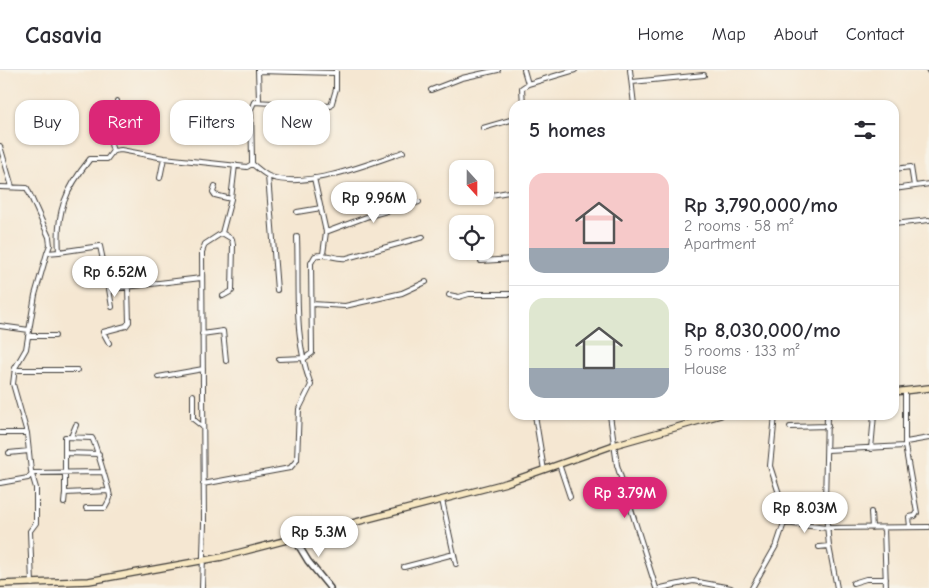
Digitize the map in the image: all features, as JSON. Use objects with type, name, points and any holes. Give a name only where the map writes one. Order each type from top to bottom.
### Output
[{"type":"main road","points":[[899,392],[929,388]]},
{"type":"main road","points":[[0,584],[18,586],[32,584],[90,585],[203,561],[356,520],[442,500],[703,420]]},
{"type":"street","points":[[431,90],[462,78],[498,70]]},
{"type":"street","points":[[524,70],[528,84]]},
{"type":"street","points":[[523,100],[522,88],[528,84],[575,70]]},
{"type":"street","points":[[630,70],[634,100]]},
{"type":"street","points":[[252,164],[252,105],[259,100],[331,106],[336,89],[336,71],[258,71],[259,100]]},
{"type":"street","points":[[632,82],[704,75]]},
{"type":"street","points":[[483,128],[509,120]]},
{"type":"street","points":[[111,145],[113,151]]},
{"type":"street","points":[[0,146],[12,187]]},
{"type":"street","points":[[57,252],[59,215],[68,192],[90,160],[107,158],[113,151],[127,151],[164,158],[245,167],[252,164]]},
{"type":"street","points":[[252,164],[268,176],[281,179],[314,178],[343,172],[403,152]]},
{"type":"street","points":[[160,178],[164,158]]},
{"type":"street","points":[[202,588],[203,427],[200,278],[204,245],[222,233],[231,198],[236,166]]},
{"type":"street","points":[[899,168],[911,167],[914,186]]},
{"type":"street","points":[[268,176],[277,290]]},
{"type":"street","points":[[314,178],[326,232],[323,254]]},
{"type":"street","points":[[899,189],[929,184]]},
{"type":"street","points":[[215,186],[213,192],[215,195],[231,198]]},
{"type":"street","points":[[0,188],[24,187],[30,193],[50,245],[35,295],[24,352],[14,370],[14,392],[27,433],[32,473],[36,488],[36,524],[30,531],[32,584]]},
{"type":"street","points":[[494,195],[509,192]]},
{"type":"street","points":[[326,232],[369,216],[419,202]]},
{"type":"street","points":[[297,212],[321,208]]},
{"type":"street","points":[[899,223],[929,220]]},
{"type":"street","points":[[222,233],[232,239],[233,245],[232,291],[223,296]]},
{"type":"street","points":[[203,484],[290,468],[295,464],[298,448],[299,409],[311,384],[302,358],[298,316],[297,237]]},
{"type":"street","points":[[279,359],[310,356],[313,349],[311,263],[315,256],[323,254],[338,259],[347,258],[423,237]]},
{"type":"street","points":[[48,253],[100,246],[112,307]]},
{"type":"street","points":[[481,261],[509,259]]},
{"type":"street","points":[[109,288],[128,288],[200,278]]},
{"type":"street","points":[[312,304],[346,306],[402,293],[426,282]]},
{"type":"street","points":[[109,343],[103,332],[123,327],[128,322],[128,288]]},
{"type":"street","points":[[449,295],[459,297],[469,294],[509,294]]},
{"type":"street","points":[[0,326],[29,330]]},
{"type":"street","points":[[202,334],[224,331],[226,361]]},
{"type":"street","points":[[28,336],[55,336]]},
{"type":"street","points":[[158,376],[202,369]]},
{"type":"street","points":[[14,370],[77,370]]},
{"type":"street","points":[[906,391],[905,444],[917,513],[916,516],[909,517],[910,527]]},
{"type":"street","points":[[193,395],[193,419],[203,427]]},
{"type":"street","points":[[536,420],[544,470]]},
{"type":"street","points":[[611,420],[617,465],[656,588]]},
{"type":"street","points":[[752,588],[777,544],[784,523],[783,506],[770,466],[774,420]]},
{"type":"street","points":[[827,420],[825,503],[829,546],[836,588]]},
{"type":"street","points":[[871,449],[874,420]]},
{"type":"street","points":[[71,437],[76,425]]},
{"type":"street","points":[[790,427],[828,426]]},
{"type":"street","points":[[0,433],[27,433]]},
{"type":"street","points":[[64,503],[65,437],[92,438],[99,454],[110,499],[105,508],[86,508]]},
{"type":"street","points":[[827,450],[871,449],[929,438]]},
{"type":"street","points":[[9,453],[29,451]]},
{"type":"street","points":[[65,453],[99,454]]},
{"type":"street","points":[[559,464],[570,497]]},
{"type":"street","points":[[32,473],[102,472]]},
{"type":"street","points":[[0,483],[28,478],[32,473]]},
{"type":"street","points":[[64,493],[109,491]]},
{"type":"street","points":[[442,500],[456,564]]},
{"type":"street","points":[[871,512],[872,528]]},
{"type":"street","points":[[784,523],[827,528],[929,527]]},
{"type":"street","points":[[884,528],[886,588]]},
{"type":"street","points":[[294,538],[308,561],[330,588]]},
{"type":"street","points":[[819,546],[829,546]]},
{"type":"street","points":[[404,567],[454,554]]},
{"type":"street","points":[[853,583],[866,579],[886,578]]},
{"type":"street","points":[[661,588],[693,581],[731,588]]}]
